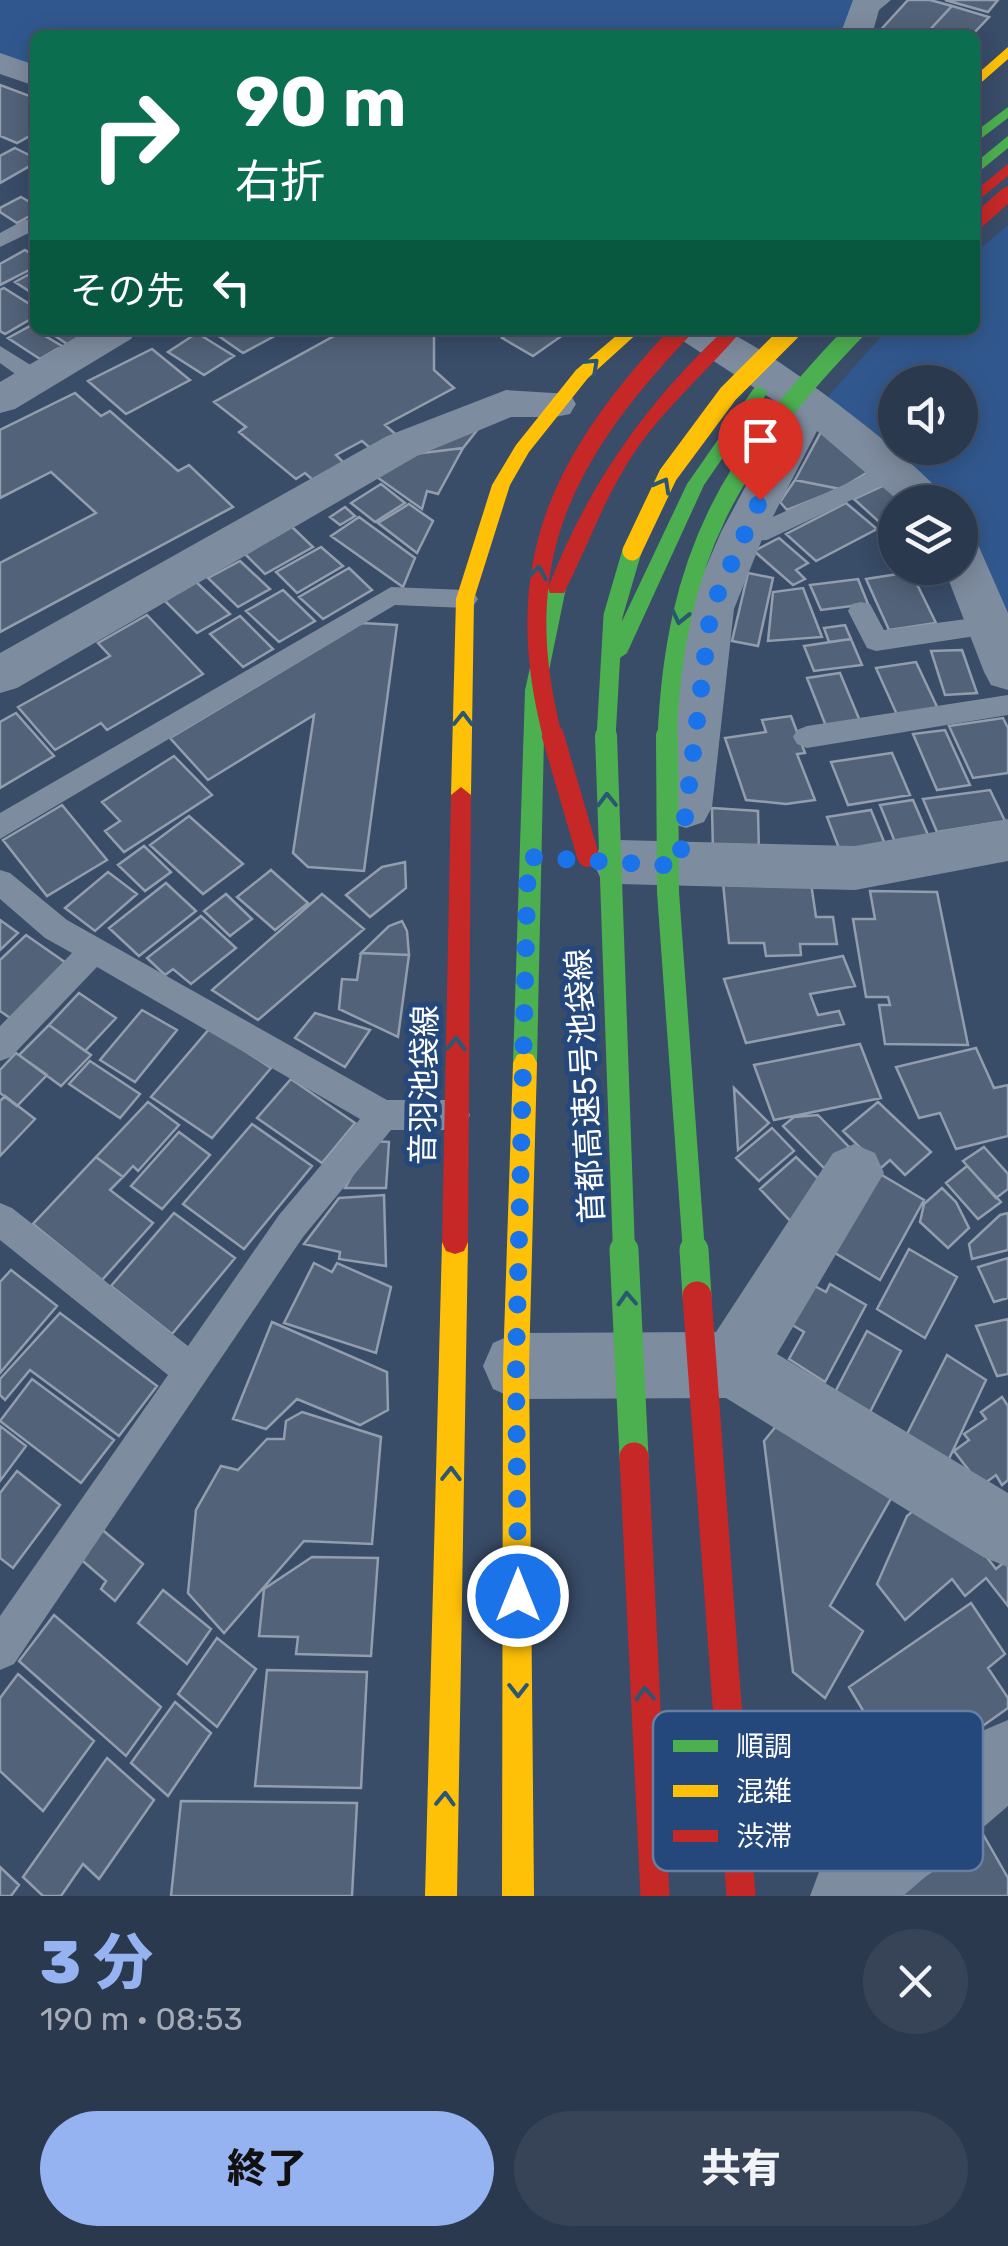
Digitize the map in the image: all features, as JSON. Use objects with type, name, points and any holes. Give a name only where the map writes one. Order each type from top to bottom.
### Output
[{"type":"main road","points":[[980,79],[1008,51]]},
{"type":"main road","points":[[980,135],[1008,111]]},
{"type":"main road","points":[[980,154],[1008,139]]},
{"type":"main road","points":[[980,166],[1008,139]]},
{"type":"main road","points":[[980,196],[1008,168]]},
{"type":"main road","points":[[980,219],[1008,194]]},
{"type":"main road","name":"音羽池袋線","points":[[441,1896],[456,1297],[454,1115],[465,599],[501,485],[522,449],[556,404],[627,335]]},
{"type":"main road","points":[[518,1896],[516,1366],[534,690],[554,595],[573,545],[628,444],[706,335]]},
{"type":"main road","points":[[610,941],[546,701],[536,642],[534,596],[552,508],[570,468],[624,392],[706,335]]},
{"type":"main road","points":[[727,1711],[671,939],[664,817],[666,708],[678,622],[705,536],[776,415],[851,335]]},
{"type":"main road","points":[[528,857],[678,513],[728,429],[792,390],[802,336]]},
{"type":"main road","name":"首都高速5号池袋線","points":[[653,1854],[610,941],[606,706],[612,622],[626,563],[660,489],[697,431],[738,383],[802,336]]},
{"type":"main road","name":"首都高速5号池袋線","points":[[654,1871],[655,1896]]},
{"type":"main road","points":[[739,1871],[741,1896]]},
{"type":"street","points":[[858,30],[865,5],[875,0]]},
{"type":"street","points":[[0,64],[30,74]]},
{"type":"street","points":[[980,203],[1008,217]]},
{"type":"street","points":[[0,400],[109,335]]},
{"type":"street","points":[[709,335],[792,390],[909,485]]},
{"type":"street","points":[[749,1711],[726,1365],[679,866],[711,609],[792,390]]},
{"type":"street","points":[[0,675],[402,446],[506,404],[556,404]]},
{"type":"street","points":[[973,585],[1008,672]]},
{"type":"street","points":[[528,857],[679,866],[855,868],[1008,840]]},
{"type":"street","points":[[726,1365],[854,1173]]},
{"type":"street","points":[[516,1366],[726,1365],[1006,1528]]},
{"type":"street","points":[[983,1778],[1008,1757]]},
{"type":"street","points":[[760,1871],[762,1896]]},
{"type":"street","points":[[848,1896],[851,1888],[871,1871]]},
{"type":"lane","points":[[0,240],[30,225]]},
{"type":"lane","points":[[0,353],[37,378]]},
{"type":"lane","points":[[742,532],[758,534],[894,470]]},
{"type":"lane","points":[[0,827],[391,596],[465,599]]},
{"type":"lane","points":[[861,611],[876,642],[989,625]]},
{"type":"lane","points":[[807,736],[1008,705]]},
{"type":"lane","points":[[0,882],[56,929],[382,1115],[454,1115]]},
{"type":"lane","points":[[0,1047],[94,950]]},
{"type":"lane","points":[[0,1650],[291,1226],[382,1115]]},
{"type":"lane","points":[[0,1219],[192,1370]]},
{"type":"shaded area","points":[[0,0],[860,0],[846,30],[475,30],[478,27],[30,30],[30,68],[0,58]]},
{"type":"shaded area","points":[[1008,225],[1008,643],[978,567],[978,485],[923,485],[902,465],[978,465],[978,365],[878,365],[878,445],[823,402],[883,335],[980,335],[980,249]]},
{"type":"building","points":[[908,0],[952,6],[930,30],[881,30]]},
{"type":"building","points":[[945,0],[998,0],[988,12]]},
{"type":"building","points":[[952,6],[989,17],[977,30],[930,30]]},
{"type":"building","points":[[0,85],[30,96],[30,136],[17,143],[0,136]]},
{"type":"building","points":[[15,148],[30,156],[30,166],[0,183],[0,156]]},
{"type":"building","points":[[21,197],[30,202],[30,216],[17,223],[0,208]]},
{"type":"building","points":[[25,250],[30,253],[30,270],[0,285],[0,264]]},
{"type":"building","points":[[30,274],[30,292],[15,282]]},
{"type":"building","points":[[4,288],[30,302],[30,320],[5,334],[0,331],[0,290]]},
{"type":"building","points":[[30,326],[30,335],[44,335],[62,346],[40,359],[8,338]]},
{"type":"building","points":[[54,335],[87,335],[70,346]]},
{"type":"building","points":[[200,335],[234,356],[204,375],[168,352]]},
{"type":"building","points":[[217,335],[276,335],[243,353]]},
{"type":"building","points":[[336,335],[434,335],[434,370],[454,388],[385,425],[402,440],[376,453],[362,441],[336,455],[344,463],[313,480],[305,473],[296,479],[239,432],[246,427],[214,402]]},
{"type":"building","points":[[506,335],[563,335],[533,356],[502,338]]},
{"type":"building","points":[[152,349],[190,380],[126,414],[88,381]]},
{"type":"building","points":[[75,393],[101,416],[110,411],[178,471],[189,465],[233,507],[0,632],[0,563],[96,513],[51,472],[0,498],[0,430]]},
{"type":"building","points":[[489,415],[463,448],[414,454]]},
{"type":"building","points":[[822,430],[873,469],[840,489],[795,480]]},
{"type":"building","points":[[463,448],[438,494],[427,491],[422,509],[374,475],[414,454]]},
{"type":"building","points":[[795,480],[840,489],[787,510],[780,502]]},
{"type":"building","points":[[381,484],[405,503],[375,522],[351,503]]},
{"type":"building","points":[[878,488],[878,521],[854,499]]},
{"type":"building","points":[[846,503],[877,529],[816,561],[786,534]]},
{"type":"building","points":[[409,504],[433,521],[417,553],[378,523]]},
{"type":"building","points":[[345,507],[355,516],[340,525],[330,517]]},
{"type":"building","points":[[359,517],[415,558],[403,587],[331,536]]},
{"type":"building","points":[[290,525],[313,547],[265,574],[242,551]]},
{"type":"building","points":[[779,538],[808,563],[796,570],[805,579],[793,585],[754,551]]},
{"type":"building","points":[[321,547],[343,566],[297,593],[276,572]]},
{"type":"building","points":[[240,561],[270,589],[238,607],[208,578]]},
{"type":"building","points":[[349,568],[372,590],[323,619],[299,597]]},
{"type":"building","points":[[748,573],[773,578],[758,646],[732,641]]},
{"type":"building","points":[[878,577],[878,585],[917,585],[936,623],[889,630],[866,579]]},
{"type":"building","points":[[858,579],[868,604],[821,610],[810,585]]},
{"type":"building","points":[[194,580],[230,614],[197,633],[162,598]]},
{"type":"building","points":[[803,588],[822,637],[768,641],[773,592]]},
{"type":"building","points":[[283,590],[315,621],[279,642],[246,611]]},
{"type":"building","points":[[147,615],[203,674],[107,730],[101,723],[55,750],[18,707],[110,656],[98,643]]},
{"type":"building","points":[[240,616],[273,649],[243,667],[210,634]]},
{"type":"building","points":[[362,623],[397,625],[364,871],[308,867],[293,853],[314,715],[208,780],[170,738]]},
{"type":"building","points":[[845,625],[851,639],[829,642],[824,628]]},
{"type":"building","points":[[851,639],[862,665],[814,671],[804,646]]},
{"type":"building","points":[[962,650],[977,693],[945,695],[931,651]]},
{"type":"building","points":[[916,662],[939,711],[898,717],[876,668]]},
{"type":"building","points":[[840,673],[860,721],[826,726],[807,678]]},
{"type":"building","points":[[16,713],[54,756],[0,788],[0,722]]},
{"type":"building","points":[[791,716],[805,753],[797,754],[815,800],[786,804],[746,800],[725,738],[766,732],[762,720]]},
{"type":"building","points":[[1003,718],[1008,728],[1008,773],[973,778],[949,726]]},
{"type":"building","points":[[945,730],[970,785],[937,790],[913,734]]},
{"type":"building","points":[[892,753],[910,795],[848,805],[831,762]]},
{"type":"building","points":[[174,756],[212,795],[124,852],[105,831],[120,821],[102,802]]},
{"type":"building","points":[[990,790],[1005,821],[937,832],[923,799]]},
{"type":"building","points":[[913,800],[931,842],[897,847],[880,805]]},
{"type":"building","points":[[62,805],[107,860],[47,896],[3,840]]},
{"type":"building","points":[[712,808],[758,811],[759,855],[713,852]]},
{"type":"building","points":[[871,810],[887,849],[842,856],[827,817]]},
{"type":"building","points":[[189,816],[243,864],[203,894],[150,845]]},
{"type":"building","points":[[144,846],[171,872],[145,891],[118,865]]},
{"type":"building","points":[[405,862],[406,888],[370,917],[346,895],[382,867]]},
{"type":"building","points":[[271,870],[308,903],[275,930],[237,897]]},
{"type":"building","points":[[108,872],[137,894],[95,931],[65,908]]},
{"type":"building","points":[[166,883],[196,911],[139,956],[109,928]]},
{"type":"building","points":[[723,883],[811,883],[816,917],[833,917],[837,944],[800,944],[801,955],[766,956],[764,943],[729,943]]},
{"type":"building","points":[[870,891],[937,892],[968,1045],[885,1044],[879,1005],[890,1005],[888,997],[866,997],[853,919],[875,919]]},
{"type":"building","points":[[226,894],[252,919],[230,936],[204,911]]},
{"type":"building","points":[[322,894],[364,929],[258,1020],[212,990]]},
{"type":"building","points":[[201,916],[236,948],[191,984],[173,969],[165,975],[147,958]]},
{"type":"building","points":[[0,920],[18,933],[0,950]]},
{"type":"building","points":[[402,921],[409,955],[361,953],[389,926]]},
{"type":"building","points":[[26,935],[69,965],[13,1020],[0,1011],[0,960]]},
{"type":"building","points":[[361,953],[409,955],[398,1037],[339,1009],[342,979],[357,980]]},
{"type":"building","points":[[843,956],[855,986],[810,994],[818,1015],[839,1011],[844,1024],[746,1043],[724,979]]},
{"type":"building","points":[[79,993],[116,1018],[85,1051],[49,1025]]},
{"type":"building","points":[[142,1010],[177,1030],[135,1082],[100,1060]]},
{"type":"building","points":[[315,1013],[370,1030],[345,1067],[295,1038]]},
{"type":"building","points":[[49,1025],[91,1055],[61,1086],[19,1055]]},
{"type":"building","points":[[210,1028],[271,1068],[212,1138],[151,1097]]},
{"type":"building","points":[[860,1044],[881,1098],[774,1120],[754,1065]]},
{"type":"building","points":[[976,1048],[994,1088],[1008,1085],[1008,1136],[956,1149],[940,1113],[919,1118],[896,1067]]},
{"type":"building","points":[[16,1053],[47,1075],[17,1106],[0,1093],[0,1070]]},
{"type":"building","points":[[90,1061],[140,1094],[120,1118],[69,1084]]},
{"type":"building","points":[[291,1079],[355,1123],[322,1163],[257,1118]]},
{"type":"building","points":[[734,1088],[769,1123],[738,1150]]},
{"type":"building","points":[[5,1096],[35,1119],[0,1156],[0,1101]]},
{"type":"building","points":[[148,1102],[179,1125],[138,1171],[133,1166],[123,1177],[96,1157]]},
{"type":"building","points":[[878,1102],[931,1152],[905,1175],[890,1160],[881,1168],[843,1131]]},
{"type":"building","points":[[818,1115],[849,1147],[824,1168],[783,1126],[794,1117]]},
{"type":"building","points":[[252,1124],[312,1166],[244,1249],[183,1204]]},
{"type":"building","points":[[772,1128],[794,1151],[759,1181],[736,1158]]},
{"type":"building","points":[[179,1132],[210,1155],[162,1209],[131,1186]]},
{"type":"building","points":[[371,1141],[389,1142],[386,1188],[345,1188]]},
{"type":"building","points":[[984,1147],[1008,1174],[1008,1189],[996,1198],[963,1161]]},
{"type":"building","points":[[96,1157],[123,1177],[110,1190],[153,1223],[102,1280],[33,1224]]},
{"type":"building","points":[[796,1157],[834,1194],[797,1228],[760,1189]]},
{"type":"building","points":[[967,1166],[1001,1202],[978,1219],[946,1183]]},
{"type":"building","points":[[870,1168],[924,1200],[880,1280],[825,1247]]},
{"type":"building","points":[[942,1188],[956,1202],[969,1228],[948,1248],[920,1222],[924,1204]]},
{"type":"building","points":[[384,1195],[386,1266],[339,1259],[340,1252],[304,1244],[339,1198]]},
{"type":"building","points":[[174,1213],[235,1258],[172,1334],[111,1286]]},
{"type":"building","points":[[1008,1213],[1008,1250],[972,1259],[969,1244],[1000,1215]]},
{"type":"building","points":[[909,1249],[957,1277],[925,1338],[877,1309]]},
{"type":"building","points":[[1008,1258],[1008,1298],[994,1302],[978,1267]]},
{"type":"building","points":[[314,1263],[332,1272],[337,1263],[391,1287],[376,1353],[284,1323]]},
{"type":"building","points":[[11,1270],[57,1306],[0,1373],[0,1282]]},
{"type":"building","points":[[811,1284],[826,1292],[830,1284],[866,1305],[825,1382],[789,1359],[804,1332],[789,1323]]},
{"type":"building","points":[[60,1313],[157,1386],[119,1436],[30,1370],[5,1400],[0,1395],[0,1379]]},
{"type":"building","points":[[1008,1319],[1008,1374],[997,1376],[976,1326]]},
{"type":"building","points":[[272,1322],[387,1372],[388,1410],[360,1425],[297,1399],[266,1429],[233,1419]]},
{"type":"building","points":[[867,1331],[901,1351],[868,1416],[834,1394]]},
{"type":"building","points":[[947,1355],[986,1380],[948,1461],[907,1434]]},
{"type":"building","points":[[32,1379],[114,1440],[81,1483],[0,1421]]},
{"type":"building","points":[[1002,1397],[1008,1406],[1008,1480],[1002,1485],[996,1475],[981,1486],[954,1451],[969,1440],[964,1434],[986,1419],[981,1412]]},
{"type":"building","points":[[790,1409],[898,1486],[830,1606],[863,1631],[825,1698],[793,1672],[764,1441]]},
{"type":"building","points":[[302,1412],[381,1437],[372,1544],[304,1541],[224,1633],[188,1593],[196,1510],[221,1466],[238,1470],[267,1439],[284,1439],[286,1421]]},
{"type":"building","points":[[0,1426],[26,1446],[0,1481]]},
{"type":"building","points":[[17,1471],[60,1505],[13,1568],[0,1558],[0,1493]]},
{"type":"building","points":[[927,1499],[956,1518],[996,1569],[1008,1559],[1008,1606],[986,1578],[965,1596],[952,1579],[905,1620],[877,1584],[907,1516]]},
{"type":"building","points":[[99,1527],[143,1564],[115,1601],[101,1589],[106,1581],[77,1556]]},
{"type":"building","points":[[312,1557],[378,1558],[371,1656],[296,1654],[298,1637],[259,1636],[264,1589]]},
{"type":"building","points":[[163,1590],[211,1629],[187,1664],[138,1623]]},
{"type":"building","points":[[971,1603],[1005,1654],[988,1668],[1008,1698],[1008,1708],[983,1726],[983,1711],[863,1711],[849,1687]]},
{"type":"building","points":[[54,1615],[161,1707],[126,1756],[19,1661]]},
{"type":"building","points":[[217,1638],[256,1669],[217,1727],[178,1694]]},
{"type":"building","points":[[267,1670],[367,1672],[361,1788],[255,1786]]},
{"type":"building","points":[[18,1674],[94,1741],[43,1811],[0,1771],[0,1698]]},
{"type":"building","points":[[175,1702],[211,1733],[168,1796],[131,1763]]},
{"type":"building","points":[[107,1758],[154,1800],[99,1879],[83,1864],[61,1896],[43,1896],[23,1877]]},
{"type":"building","points":[[181,1801],[357,1803],[352,1896],[171,1896]]},
{"type":"building","points":[[983,1837],[1008,1878],[1008,1896],[894,1896],[932,1871],[983,1871]]},
{"type":"building","points":[[0,1867],[19,1885],[11,1896],[0,1896]]},
{"type":"traffic: fast","points":[[980,135],[1008,111]]},
{"type":"traffic: fast","points":[[980,166],[1008,140]]},
{"type":"traffic: fast","points":[[697,1296],[665,833],[668,715],[674,657],[703,544],[731,484],[768,429],[851,335]]},
{"type":"traffic: fast","points":[[617,653],[696,484],[760,392]]},
{"type":"traffic: fast","points":[[632,551],[613,616],[606,730],[612,991],[634,1457]]},
{"type":"traffic: fast","points":[[525,1063],[535,690],[557,588]]},
{"type":"traffic: slow","points":[[980,79],[1008,51]]},
{"type":"traffic: slow","points":[[461,795],[465,599],[501,485],[522,449],[582,374],[627,335]]},
{"type":"traffic: slow","points":[[632,551],[668,475],[728,394],[787,335]]},
{"type":"traffic: slow","points":[[518,1896],[516,1366],[525,1063]]},
{"type":"traffic: slow","points":[[441,1896],[455,1242]]},
{"type":"traffic: jam","points":[[980,194],[1008,168]]},
{"type":"traffic: jam","points":[[980,219],[1008,194]]},
{"type":"traffic: jam","points":[[588,856],[556,750],[539,669],[536,596],[543,552],[556,510],[596,433],[677,335]]},
{"type":"traffic: jam","points":[[557,588],[588,514],[629,447],[677,386],[729,335]]},
{"type":"traffic: jam","points":[[455,1242],[461,795]]},
{"type":"traffic: jam","points":[[697,1296],[727,1711]]},
{"type":"traffic: jam","points":[[634,1457],[653,1854]]},
{"type":"traffic: jam","points":[[654,1871],[655,1896]]},
{"type":"traffic: jam","points":[[739,1871],[741,1896]]},
{"type":"route","points":[[518,1596],[516,1366],[528,857],[679,866],[711,609],[742,532],[760,500]]}]
